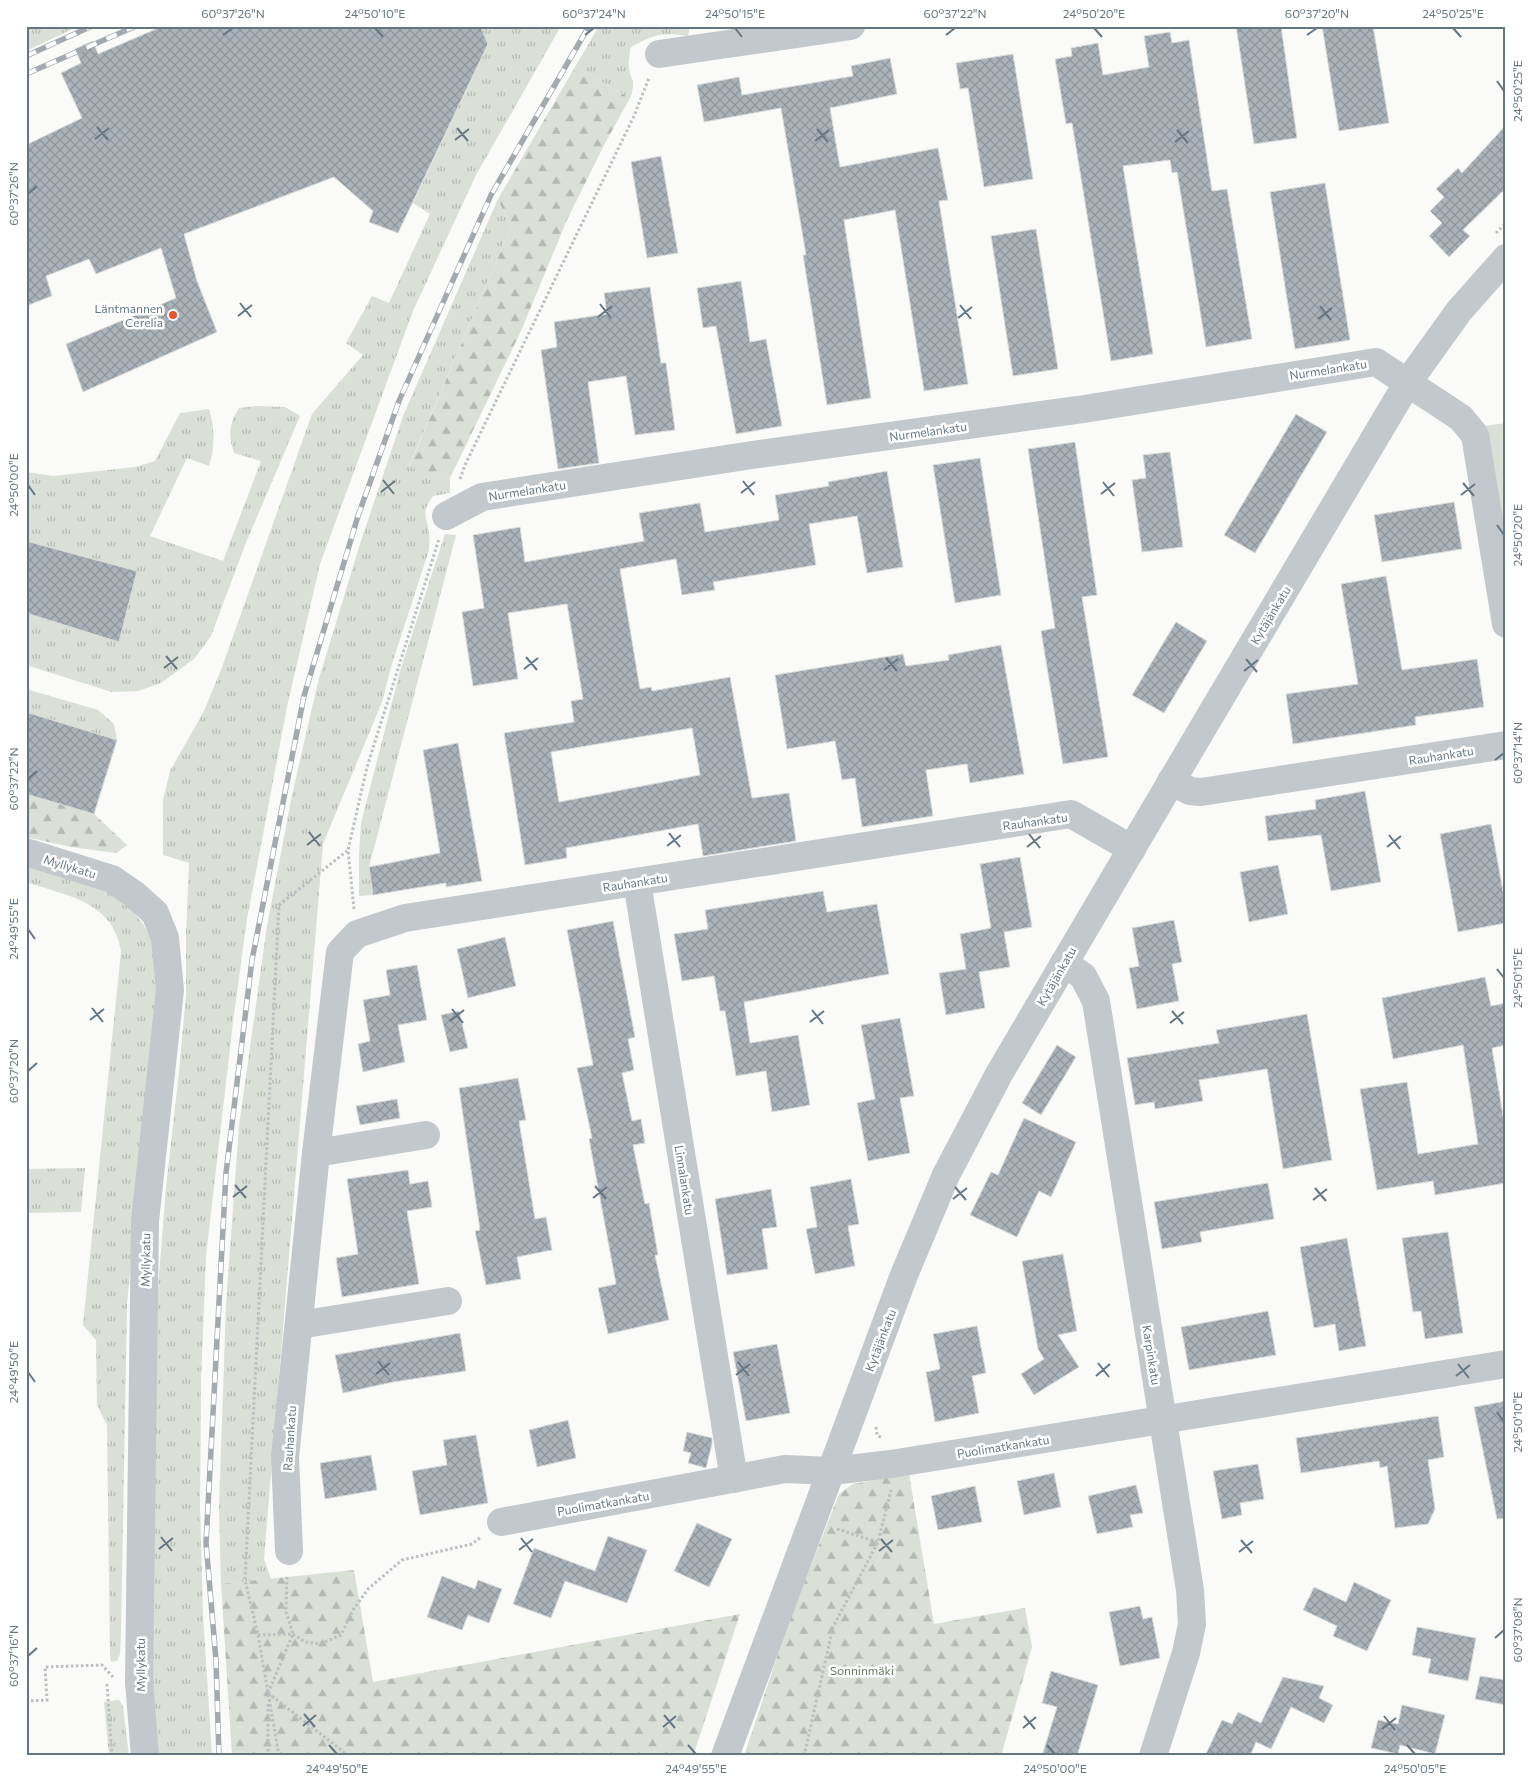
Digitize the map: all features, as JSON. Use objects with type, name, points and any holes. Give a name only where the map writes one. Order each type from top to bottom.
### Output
[{"type":"street","points":[[659,54],[851,26]]},
{"type":"street","name":"Kytäjänkatu","points":[[725,1756],[904,1275],[946,1175],[999,1074],[1408,382],[1459,311],[1506,258]]},
{"type":"street","name":"Nurmelankatu","points":[[446,516],[482,497],[752,455],[1084,409],[1376,362],[1461,418],[1475,434],[1506,624]]},
{"type":"street","name":"Rauhankatu","points":[[1171,781],[1190,791],[1201,792],[1506,745]]},
{"type":"street","name":"Rauhankatu","points":[[289,1551],[285,1457],[316,1153],[340,952],[358,934],[405,918],[1071,814],[1132,849]]},
{"type":"street","name":"Myllykatu","points":[[26,852],[112,879],[135,895],[155,913],[165,938],[170,990],[146,1221],[139,1682],[144,1756]]},
{"type":"street","name":"Linnalankatu","points":[[637,882],[734,1479]]},
{"type":"street","name":"Karpinkatu","points":[[1064,963],[1083,976],[1096,1001],[1190,1590],[1192,1624],[1177,1685],[1153,1756]]},
{"type":"street","points":[[316,1153],[426,1136]]},
{"type":"street","points":[[299,1325],[448,1301]]},
{"type":"street","name":"Puolimatkankatu","points":[[501,1522],[785,1470],[832,1471],[891,1464],[1506,1364]]},
{"type":"path","points":[[358,934],[348,850],[367,767],[446,516],[465,465],[634,116],[659,54]]},
{"type":"path","points":[[279,1756],[258,1635],[245,1580],[280,905],[348,850]]},
{"type":"path","points":[[804,1756],[833,1627],[878,1542],[893,1482],[889,1443],[877,1435],[875,1421]]},
{"type":"path","points":[[258,1635],[292,1634],[305,1642],[320,1644],[341,1635],[353,1610],[368,1589],[402,1560],[472,1544],[501,1522]]},
{"type":"path","points":[[268,1756],[268,1693],[292,1634],[286,1612],[289,1551]]},
{"type":"path","points":[[26,1701],[47,1700],[45,1667],[102,1665],[114,1677]]},
{"type":"path","points":[[107,1684],[112,1756]]},
{"type":"path","points":[[268,1693],[349,1756]]},
{"type":"green space","points":[[26,26],[79,26],[26,51]]},
{"type":"green space","points":[[480,26],[561,26],[476,175],[413,311],[320,564],[287,707],[247,919],[206,1256],[201,1382],[200,1506],[203,1614],[212,1756],[157,1756],[149,1630],[153,1350],[166,1188],[186,995],[189,863],[163,855],[163,800],[170,771],[203,713],[221,670],[312,414],[363,355],[346,343],[372,296],[389,303],[430,214],[413,203],[488,45]]},
{"type":"green space","points":[[599,26],[690,26],[688,36],[671,34],[658,36],[630,48],[629,67],[633,86],[630,98],[575,67]]},
{"type":"green space","points":[[575,67],[630,98],[603,147],[567,220],[521,331],[450,478],[409,467],[511,227],[498,199]]},
{"type":"green space","points":[[498,199],[511,227],[409,466],[450,478],[450,493],[433,496],[425,511],[429,550],[391,667],[382,702],[323,844],[264,1559],[271,1579],[221,1584],[219,1508],[226,1304],[239,1126],[267,926],[292,795],[318,682],[359,547],[403,416]]},
{"type":"green space","points":[[256,406],[285,407],[300,416],[245,545],[211,636],[194,659],[161,683],[138,691],[112,692],[26,665],[26,613],[119,642],[137,571],[26,541],[26,472],[53,476],[135,467],[155,461],[180,413],[209,409],[214,438],[209,466],[187,458],[150,536],[223,561],[261,461],[234,453],[230,435],[231,425],[239,408]]},
{"type":"green space","points":[[1506,423],[1506,559],[1485,426]]},
{"type":"green space","points":[[445,534],[456,535],[369,867],[373,895],[359,896],[361,823],[400,671]]},
{"type":"green space","points":[[26,689],[98,710],[114,724],[117,740],[26,712]]},
{"type":"green space","points":[[26,794],[94,814],[127,845],[116,853],[71,847],[26,837]]},
{"type":"green space","points":[[26,863],[106,888],[127,904],[143,924],[151,939],[159,971],[127,1304],[121,1633],[120,1654],[117,1661],[111,1662],[107,1425],[97,1405],[96,1340],[83,1325],[121,951],[116,934],[109,921],[98,911],[72,897],[26,882]]},
{"type":"green space","points":[[85,1168],[81,1212],[26,1213],[26,1169]]},
{"type":"green space","name":"Sonninmäki","points":[[909,1474],[934,1624],[1025,1608],[1032,1647],[1001,1756],[744,1756],[788,1624],[839,1494],[853,1484]]},
{"type":"green space","points":[[354,1570],[373,1682],[740,1614],[693,1756],[232,1756],[221,1584]]},
{"type":"green space","points":[[119,1700],[123,1706],[129,1756],[109,1756],[104,1702]]},
{"type":"building","points":[[163,26],[480,26],[488,44],[398,233],[369,222],[373,211],[334,177],[184,234],[197,281],[217,332],[83,392],[66,344],[176,298],[161,248],[96,274],[89,259],[46,276],[52,296],[26,306],[26,145],[82,118],[61,73],[81,63],[75,49],[93,41],[98,54]]},
{"type":"building","points":[[1236,26],[1281,26],[1297,138],[1254,144]]},
{"type":"building","points":[[1322,26],[1373,26],[1389,123],[1339,131]]},
{"type":"building","points":[[1170,32],[1172,43],[1189,40],[1212,191],[1227,189],[1252,339],[1206,347],[1177,172],[1172,173],[1170,160],[1123,166],[1153,354],[1111,361],[1072,123],[1066,124],[1055,59],[1072,56],[1071,48],[1098,43],[1103,75],[1149,67],[1144,36]]},
{"type":"building","points":[[1013,54],[1033,179],[984,187],[968,88],[960,89],[956,63]]},
{"type":"building","points":[[890,58],[897,94],[830,108],[840,167],[938,148],[948,200],[939,201],[968,384],[924,391],[895,210],[844,220],[871,398],[827,405],[803,255],[806,255],[781,108],[704,122],[697,85],[739,77],[742,95],[853,76],[851,66]]},
{"type":"building","points":[[1506,125],[1506,188],[1463,230],[1470,236],[1449,257],[1429,236],[1442,223],[1430,211],[1444,197],[1436,189],[1458,168],[1462,173]]},
{"type":"building","points":[[661,156],[678,253],[647,258],[631,162]]},
{"type":"building","points":[[1325,183],[1350,340],[1295,349],[1270,192]]},
{"type":"building","points":[[1036,229],[1058,369],[1013,376],[991,236]]},
{"type":"building","points":[[741,281],[750,342],[766,339],[782,426],[736,434],[716,326],[703,328],[697,288]]},
{"type":"building","points":[[650,287],[661,363],[666,363],[675,430],[635,435],[626,376],[588,382],[599,463],[558,469],[541,350],[557,347],[554,322],[607,314],[604,293]]},
{"type":"building","points":[[1296,414],[1327,432],[1255,553],[1224,535]]},
{"type":"building","points":[[1075,442],[1097,595],[1082,597],[1108,757],[1063,764],[1041,631],[1055,628],[1028,449]]},
{"type":"building","points":[[1170,452],[1183,547],[1142,552],[1132,480],[1146,478],[1143,455]]},
{"type":"building","points":[[980,458],[1001,595],[955,603],[933,465]]},
{"type":"building","points":[[887,471],[903,567],[867,573],[857,516],[809,524],[816,565],[713,582],[715,590],[682,595],[676,559],[620,569],[640,689],[651,687],[652,691],[730,677],[752,798],[789,793],[796,841],[703,856],[698,824],[566,848],[567,858],[525,865],[504,733],[574,722],[571,701],[583,699],[567,604],[508,613],[518,679],[473,686],[462,612],[484,608],[473,535],[520,527],[525,562],[644,541],[639,513],[700,503],[705,532],[779,520],[775,495],[829,486],[828,482]],"holes":[[[692,728],[700,775],[559,802],[551,752]]]},
{"type":"building","points":[[1454,502],[1462,549],[1382,562],[1374,515]]},
{"type":"building","points":[[26,541],[137,571],[119,642],[26,613]]},
{"type":"building","points":[[1386,576],[1402,670],[1477,659],[1484,707],[1415,717],[1416,725],[1293,744],[1286,694],[1358,684],[1341,584]]},
{"type":"building","points":[[1176,622],[1207,641],[1164,713],[1132,695]]},
{"type":"building","points":[[1001,645],[1024,774],[970,783],[967,764],[926,770],[933,816],[862,827],[855,778],[842,780],[835,741],[787,749],[775,675],[903,654],[906,666],[949,660],[948,655]]},
{"type":"building","points":[[26,712],[117,740],[94,814],[26,794]]},
{"type":"building","points":[[458,743],[482,881],[446,887],[446,883],[373,895],[369,867],[440,853],[423,750]]},
{"type":"building","points":[[1365,791],[1381,882],[1331,891],[1321,835],[1268,841],[1265,816],[1316,809],[1315,800]]},
{"type":"building","points":[[1491,824],[1506,908],[1506,923],[1458,932],[1440,834]]},
{"type":"building","points":[[1020,857],[1032,927],[1004,932],[1010,967],[979,972],[985,1008],[946,1015],[939,973],[966,969],[960,934],[991,928],[980,864]]},
{"type":"building","points":[[1278,865],[1288,914],[1249,922],[1240,872]]},
{"type":"building","points":[[823,891],[827,912],[877,904],[889,974],[744,1002],[750,1043],[798,1035],[810,1105],[772,1112],[766,1071],[736,1076],[725,1011],[720,1011],[714,976],[682,981],[674,934],[708,929],[705,910]]},
{"type":"building","points":[[1174,920],[1182,962],[1172,964],[1179,1001],[1137,1009],[1129,968],[1139,966],[1132,928]]},
{"type":"building","points":[[613,921],[635,1037],[628,1039],[634,1070],[622,1073],[632,1121],[641,1119],[645,1143],[633,1145],[645,1204],[649,1203],[658,1255],[655,1255],[669,1320],[608,1334],[598,1288],[616,1284],[589,1139],[592,1138],[577,1068],[593,1065],[567,930]]},
{"type":"building","points":[[505,937],[516,986],[468,998],[457,949]]},
{"type":"building","points":[[417,965],[427,1020],[398,1025],[405,1062],[363,1072],[358,1044],[370,1041],[363,1000],[390,995],[386,970]]},
{"type":"building","points":[[1485,977],[1491,1006],[1506,1003],[1506,1045],[1492,1048],[1506,1134],[1506,1183],[1435,1195],[1433,1181],[1377,1190],[1360,1089],[1407,1082],[1418,1154],[1478,1144],[1463,1045],[1393,1059],[1382,998]]},
{"type":"building","points":[[459,1011],[468,1048],[450,1052],[441,1015]]},
{"type":"building","points":[[1307,1014],[1332,1160],[1283,1169],[1267,1069],[1199,1080],[1203,1101],[1155,1109],[1154,1102],[1135,1105],[1127,1058],[1219,1043],[1216,1030]]},
{"type":"building","points":[[900,1018],[914,1096],[900,1098],[910,1153],[868,1161],[857,1103],[875,1099],[861,1025]]},
{"type":"building","points":[[1057,1045],[1076,1057],[1041,1115],[1022,1103]]},
{"type":"building","points":[[518,1078],[526,1120],[519,1121],[535,1219],[546,1217],[552,1250],[517,1257],[521,1279],[486,1285],[475,1231],[480,1230],[459,1088]]},
{"type":"building","points":[[397,1099],[400,1118],[360,1125],[356,1106]]},
{"type":"building","points":[[1024,1118],[1076,1142],[1051,1197],[1039,1191],[1017,1237],[970,1215],[991,1172],[998,1175]]},
{"type":"building","points":[[408,1170],[410,1184],[428,1181],[432,1207],[407,1211],[419,1284],[342,1297],[336,1258],[358,1254],[347,1179]]},
{"type":"building","points":[[851,1179],[859,1224],[848,1226],[855,1266],[815,1274],[806,1229],[817,1227],[810,1187]]},
{"type":"building","points":[[1268,1183],[1274,1219],[1200,1232],[1202,1242],[1162,1249],[1154,1202]]},
{"type":"building","points":[[771,1189],[777,1227],[762,1229],[768,1269],[727,1275],[715,1199]]},
{"type":"building","points":[[1448,1232],[1463,1333],[1425,1339],[1421,1311],[1413,1312],[1402,1238]]},
{"type":"building","points":[[1347,1238],[1366,1346],[1339,1351],[1335,1324],[1314,1328],[1300,1247]]},
{"type":"building","points":[[1063,1254],[1077,1331],[1058,1335],[1079,1367],[1034,1395],[1021,1374],[1044,1359],[1038,1349],[1022,1261]]},
{"type":"building","points":[[1268,1311],[1276,1355],[1189,1370],[1181,1327]]},
{"type":"building","points":[[977,1326],[986,1373],[972,1376],[979,1413],[935,1422],[926,1372],[940,1369],[933,1334]]},
{"type":"building","points":[[460,1333],[466,1371],[393,1382],[343,1393],[335,1355]]},
{"type":"building","points":[[777,1344],[790,1413],[746,1421],[733,1352]]},
{"type":"building","points":[[1506,1401],[1506,1518],[1497,1519],[1474,1407]]},
{"type":"building","points":[[1438,1416],[1444,1457],[1428,1460],[1435,1509],[1428,1524],[1395,1528],[1387,1466],[1380,1468],[1379,1461],[1301,1473],[1296,1438]]},
{"type":"building","points":[[568,1420],[576,1458],[537,1467],[529,1430]]},
{"type":"building","points":[[687,1432],[712,1438],[706,1468],[688,1463],[691,1453],[683,1451]]},
{"type":"building","points":[[476,1435],[488,1503],[420,1515],[412,1471],[447,1465],[443,1440]]},
{"type":"building","points":[[371,1455],[377,1490],[325,1499],[320,1463]]},
{"type":"building","points":[[1258,1464],[1264,1499],[1240,1503],[1242,1515],[1222,1519],[1213,1471]]},
{"type":"building","points":[[1054,1473],[1061,1507],[1024,1515],[1017,1481]]},
{"type":"building","points":[[1136,1485],[1143,1513],[1130,1515],[1133,1527],[1097,1534],[1088,1496]]},
{"type":"building","points":[[975,1486],[982,1522],[938,1530],[931,1496]]},
{"type":"building","points":[[697,1523],[732,1539],[709,1587],[674,1571]]},
{"type":"building","points":[[608,1536],[647,1550],[627,1603],[565,1581],[551,1618],[513,1604],[534,1548],[595,1571]]},
{"type":"building","points":[[442,1576],[475,1589],[478,1580],[502,1589],[489,1623],[468,1615],[462,1630],[427,1617]]},
{"type":"building","points":[[1354,1582],[1391,1600],[1367,1651],[1333,1636],[1337,1626],[1303,1610],[1314,1587],[1346,1602]]},
{"type":"building","points":[[1140,1606],[1143,1619],[1152,1617],[1160,1658],[1120,1666],[1109,1612]]},
{"type":"building","points":[[1417,1627],[1476,1638],[1468,1681],[1428,1673],[1431,1659],[1412,1655]]},
{"type":"building","points":[[1051,1671],[1098,1685],[1077,1756],[1042,1756],[1057,1707],[1042,1703]]},
{"type":"building","points":[[1480,1676],[1506,1680],[1506,1705],[1475,1699]]},
{"type":"building","points":[[1283,1677],[1324,1686],[1319,1698],[1333,1705],[1324,1723],[1291,1707],[1271,1749],[1256,1742],[1250,1756],[1205,1756],[1222,1720],[1232,1724],[1238,1712],[1261,1723]]},
{"type":"building","points":[[1402,1705],[1445,1715],[1435,1754],[1400,1745],[1398,1754],[1371,1748],[1378,1720],[1398,1724]]},
{"type":"railway","points":[[26,56],[92,26]]},
{"type":"railway","points":[[26,74],[136,26]]},
{"type":"railway","points":[[219,1756],[216,1660],[206,1543],[226,1173],[252,960],[304,696],[358,516],[399,401],[491,195],[589,26]]},
{"type":"place","name":"Läntmannen Cerelia","points":[[173,315]]}]
